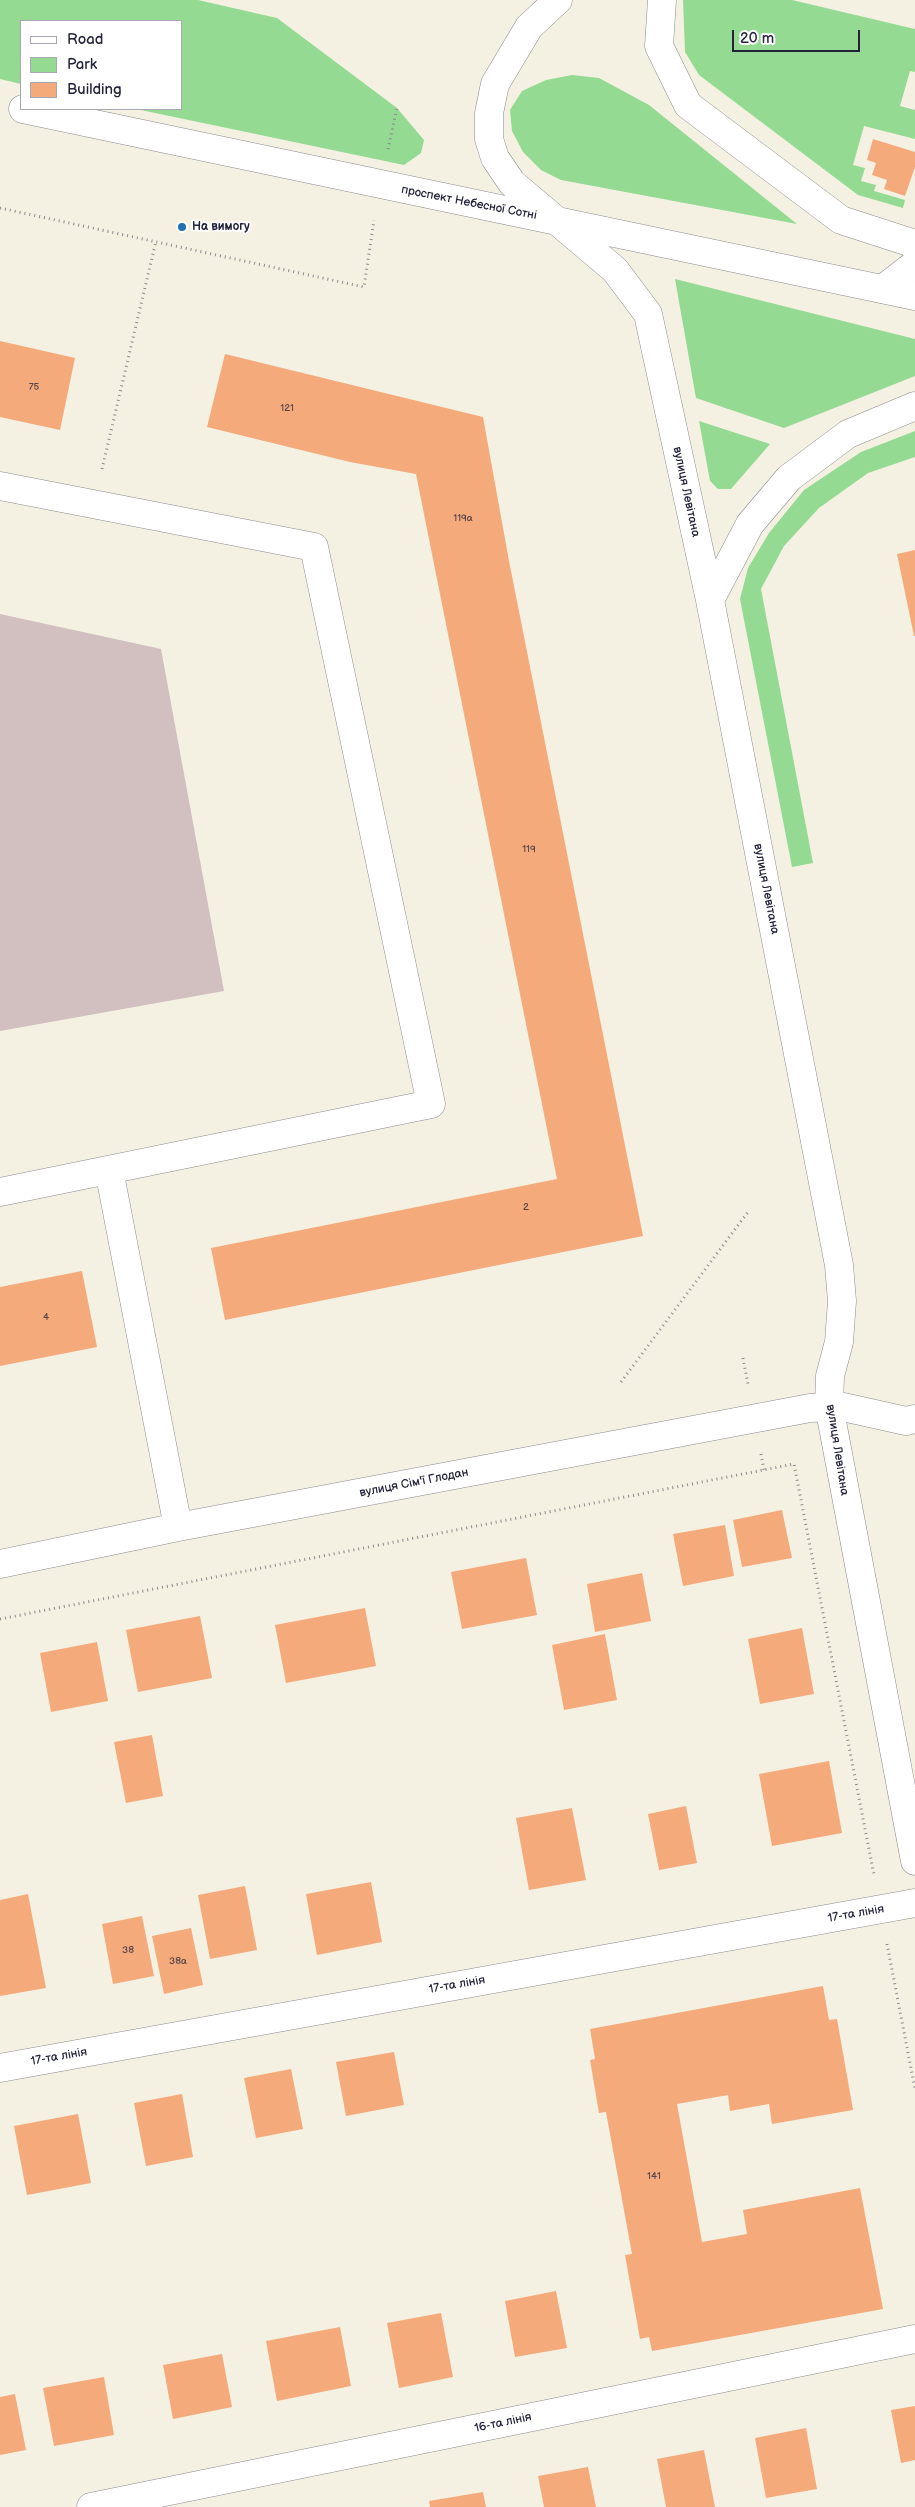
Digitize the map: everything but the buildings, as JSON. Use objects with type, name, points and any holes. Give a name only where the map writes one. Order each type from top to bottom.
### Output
[{"type":"main road","name":"вулиця Левітана","points":[[558,0],[529,27],[495,84],[489,113],[489,139],[495,158],[512,183],[615,270],[648,314],[710,600],[839,1265],[842,1301],[839,1342],[830,1376],[828,1406],[915,1861]]},
{"type":"main road","points":[[662,0],[659,46],[688,105],[841,220],[915,244]]},
{"type":"main road","name":"проспект Небесної Сотні","points":[[0,104],[20,108]]},
{"type":"main road","name":"проспект Небесної Сотні","points":[[32,110],[915,296]]},
{"type":"main road","points":[[883,289],[915,264]]},
{"type":"main road","points":[[710,600],[750,524],[790,478],[848,434],[915,406]]},
{"type":"main road","points":[[0,486],[314,547],[431,1104],[0,1192]]},
{"type":"main road","points":[[109,1170],[178,1527]]},
{"type":"main road","points":[[828,1406],[906,1420],[915,1419]]},
{"type":"main road","name":"вулиця Сім'ї Глодан","points":[[0,1564],[178,1527],[828,1406]]},
{"type":"main road","name":"17-та лінія","points":[[0,2068],[915,1903]]},
{"type":"main road","name":"16-та лінія","points":[[91,2507],[915,2339]]},
{"type":"path","points":[[387,153],[396,108]]},
{"type":"path","points":[[0,208],[364,287],[376,210]]},
{"type":"path","points":[[93,504],[156,241]]},
{"type":"path","points":[[621,1382],[748,1212]]},
{"type":"path","points":[[0,1619],[794,1464],[915,2089]]},
{"type":"shaded area","points":[[0,614],[161,649],[224,991],[0,1031]]},
{"type":"green space","points":[[0,0],[198,0],[277,18],[397,108],[424,140],[421,153],[404,165],[141,110],[182,110],[182,20],[20,20],[20,84],[0,79]]},
{"type":"green space","points":[[683,0],[792,0],[915,29],[915,72],[910,71],[900,106],[915,110],[915,139],[864,126],[853,165],[865,168],[861,181],[876,185],[874,191],[905,200],[903,208],[858,195],[699,75],[685,52]]},
{"type":"green space","points":[[572,75],[599,78],[649,105],[797,224],[561,180],[541,170],[523,152],[512,131],[510,110],[522,91],[546,80]]},
{"type":"green space","points":[[675,279],[915,339],[915,376],[784,428],[696,398]]},
{"type":"green space","points":[[699,421],[770,444],[731,489],[718,489],[710,481]]},
{"type":"green space","points":[[915,431],[915,457],[868,473],[819,508],[784,546],[761,589],[813,863],[792,867],[740,599],[748,568],[769,533],[804,490],[861,452]]},
{"type":"place","name":"На вимогу","points":[[182,227]]}]
